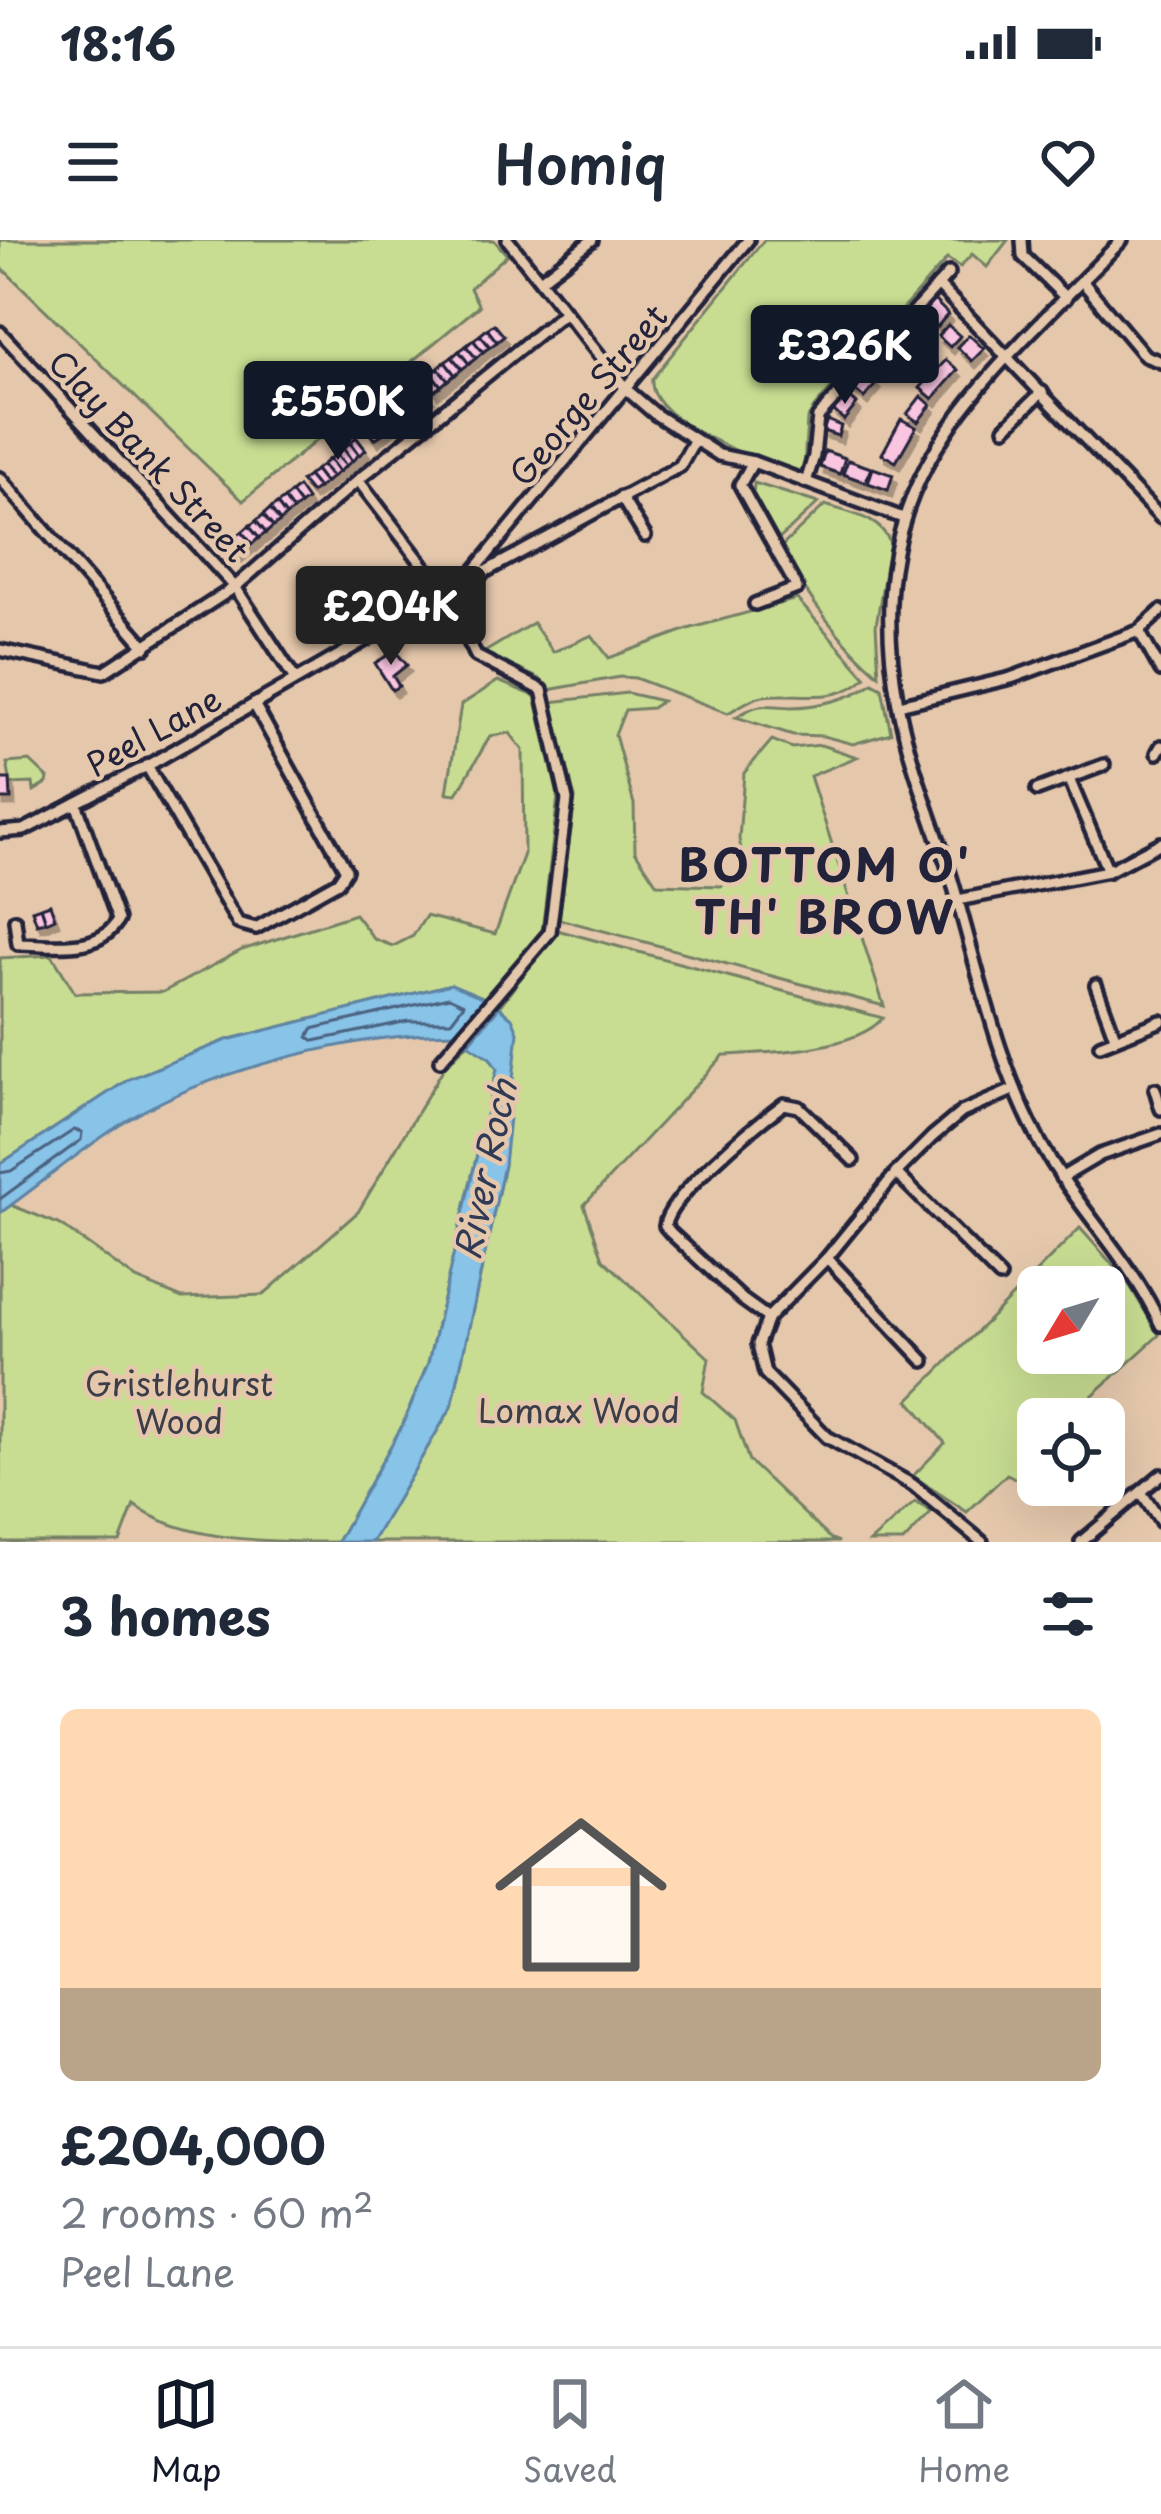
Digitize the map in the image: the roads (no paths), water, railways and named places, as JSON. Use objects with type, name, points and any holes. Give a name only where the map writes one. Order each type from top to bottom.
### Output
[{"type":"street","points":[[508,240],[627,390],[694,440],[719,454],[754,462],[903,518]]},
{"type":"street","points":[[540,280],[592,240]]},
{"type":"street","name":"George Street","points":[[466,582],[748,240]]},
{"type":"street","points":[[1022,240],[1023,256],[1066,298]]},
{"type":"street","points":[[1122,240],[967,399],[926,460],[903,518],[889,618],[898,705],[1015,1090],[1061,1178],[1158,1308],[1161,1325]]},
{"type":"street","points":[[806,482],[818,417],[949,273]]},
{"type":"street","points":[[1082,281],[1145,356],[1161,362]]},
{"type":"street","points":[[938,285],[1161,518]]},
{"type":"street","points":[[0,650],[104,672],[146,647],[235,587],[565,312]]},
{"type":"street","name":"Clay Bank Street","points":[[0,332],[235,587],[295,680]]},
{"type":"street","points":[[1005,428],[1042,392]]},
{"type":"street","name":"Peel Lane","points":[[0,832],[24,830],[147,766],[466,582],[680,466],[694,440]]},
{"type":"street","points":[[754,462],[740,485],[797,589],[755,604]]},
{"type":"street","points":[[358,480],[446,595],[476,656],[542,690],[567,800],[550,932],[440,1061]]},
{"type":"street","points":[[2,484],[146,647]]},
{"type":"street","points":[[621,497],[645,536]]},
{"type":"street","points":[[898,705],[1011,678],[1139,631],[1161,611]]},
{"type":"street","points":[[1139,631],[1161,671]]},
{"type":"street","points":[[147,766],[238,923],[256,928],[338,882],[346,870],[254,704]]},
{"type":"street","points":[[1037,790],[1104,765]]},
{"type":"street","points":[[1069,779],[1108,871]]},
{"type":"street","points":[[15,920],[18,944],[85,944],[106,934],[118,920],[76,803]]},
{"type":"street","points":[[958,900],[1108,871],[1161,843]]},
{"type":"street","points":[[1096,985],[1115,1037]]},
{"type":"street","points":[[1100,1045],[1161,1021]]},
{"type":"street","points":[[1155,1089],[1161,1109]]},
{"type":"street","points":[[982,1542],[913,1485],[827,1437],[765,1373],[758,1344],[768,1318],[827,1258],[896,1173],[962,1112],[1015,1090]]},
{"type":"street","points":[[768,1318],[671,1233],[665,1226],[668,1213],[788,1103],[799,1107],[854,1160]]},
{"type":"street","points":[[1061,1178],[1100,1155],[1161,1134]]},
{"type":"street","points":[[896,1173],[1000,1276]]},
{"type":"street","points":[[827,1258],[924,1361]]},
{"type":"street","points":[[1081,1542],[1161,1475]]},
{"type":"street","points":[[1141,1492],[1161,1522]]},
{"type":"water","points":[[451,984],[487,999],[458,1033],[332,1047],[201,1085],[111,1131],[0,1213],[0,1164],[129,1079],[227,1040]]},
{"type":"water","name":"River Roch","points":[[499,1007],[512,1018],[518,1032],[504,1165],[452,1406],[372,1542],[337,1542],[403,1424],[428,1363],[497,1069],[490,1058],[468,1044]]},
{"type":"district","name":"BOTTOM O' TH' BROW","points":[[825,889]]},
{"type":"park label","name":"Gristlehurst Wood","points":[[179,1401]]},
{"type":"park label","name":"Lomax Wood","points":[[579,1409]]}]
